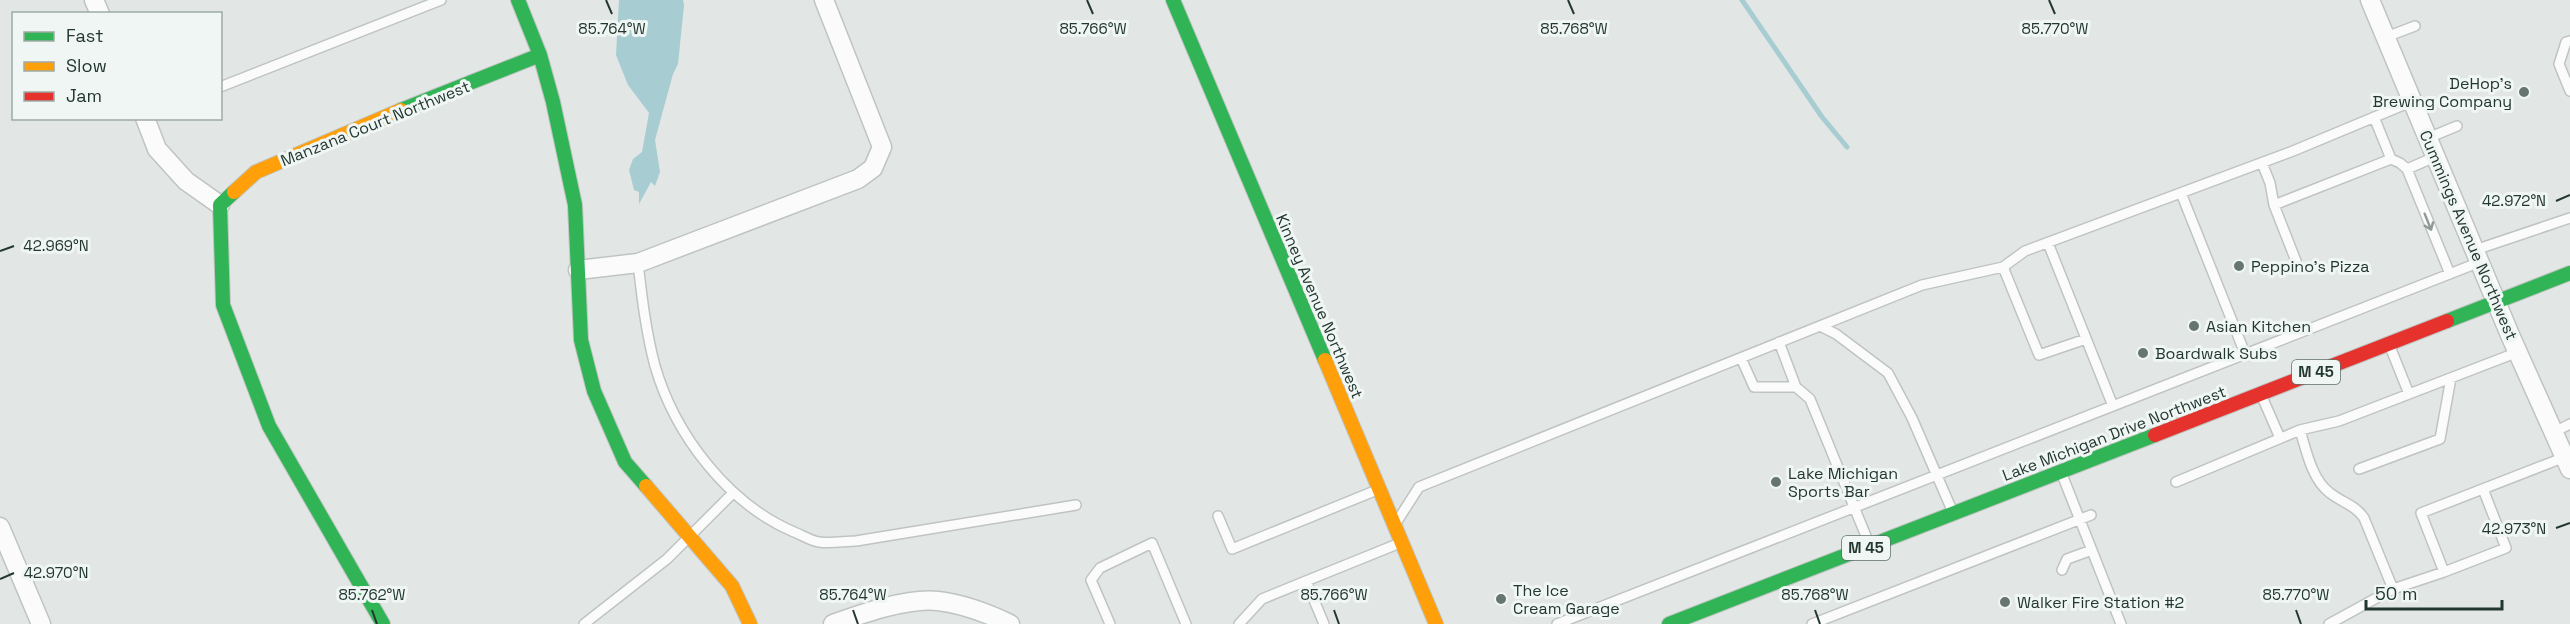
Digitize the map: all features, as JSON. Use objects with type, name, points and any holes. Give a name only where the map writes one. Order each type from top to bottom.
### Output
[{"type":"main road","points":[[518,0],[540,56],[553,102],[575,205],[581,340],[594,391],[625,462],[732,586],[750,624]]},
{"type":"main road","name":"Kinney Avenue Northwest","points":[[1173,0],[1436,624]]},
{"type":"main road","name":"Manzana Court Northwest","points":[[220,206],[256,172],[398,111],[540,56]]},
{"type":"main road","points":[[220,206],[223,305],[269,426],[383,624]]},
{"type":"main road","name":"Lake Michigan Drive Northwest","points":[[1670,624],[2570,273]]},
{"type":"street","points":[[578,270],[638,263],[858,179],[873,168],[882,147],[824,0]]},
{"type":"street","name":"Cummings Avenue Northwest","points":[[2370,0],[2518,352],[2562,428],[2567,463]]},
{"type":"street","points":[[146,120],[157,149],[186,181],[220,206]]},
{"type":"street","points":[[0,527],[41,624]]},
{"type":"street","points":[[833,624],[868,612],[937,600],[985,611],[1010,624]]},
{"type":"street","points":[[1720,604],[1728,624]]},
{"type":"lane","points":[[222,86],[441,0]]},
{"type":"lane","points":[[2386,37],[2415,26]]},
{"type":"lane","points":[[2570,40],[2566,42],[2559,64],[2570,91]]},
{"type":"lane","points":[[1394,525],[1419,487],[1923,285],[2003,267],[2025,251],[2262,163],[2413,101]]},
{"type":"lane","points":[[2374,117],[2391,159],[2407,169],[2450,274]]},
{"type":"lane","points":[[2428,138],[2457,126]]},
{"type":"lane","points":[[2407,169],[2435,157]]},
{"type":"lane","points":[[2274,205],[2391,159]]},
{"type":"lane","points":[[2262,163],[2270,183],[2274,205],[2296,261]]},
{"type":"lane","points":[[2181,193],[2246,356]]},
{"type":"lane","points":[[1557,624],[2246,356],[2450,274],[2477,256],[2570,218]]},
{"type":"lane","points":[[2048,243],[2114,406]]},
{"type":"lane","points":[[638,263],[643,312],[656,367],[675,415],[701,456],[733,493],[780,526],[819,543],[856,541],[1076,506]]},
{"type":"lane","points":[[2003,267],[2039,355],[2086,339]]},
{"type":"lane","points":[[1820,326],[1836,334],[1888,373],[1912,418],[1954,514]]},
{"type":"lane","points":[[1779,342],[1796,387],[1810,399],[1870,546]]},
{"type":"lane","points":[[2389,343],[2409,394]]},
{"type":"lane","points":[[2176,482],[2300,430],[2339,421],[2518,352]]},
{"type":"lane","points":[[1741,358],[1754,387],[1796,387]]},
{"type":"lane","points":[[2359,469],[2440,439],[2451,378]]},
{"type":"lane","points":[[2261,393],[2280,438]]},
{"type":"lane","points":[[2300,430],[2314,471],[2323,487],[2357,508],[2364,518],[2393,589]]},
{"type":"lane","points":[[2444,572],[2421,513],[2483,489],[2567,463]]},
{"type":"lane","points":[[2062,472],[2119,620],[2129,612]]},
{"type":"lane","points":[[1218,516],[1232,549],[1379,489]]},
{"type":"lane","points":[[2329,624],[2393,589],[2506,548],[2483,489]]},
{"type":"lane","points":[[584,624],[667,559],[733,493]]},
{"type":"lane","points":[[1812,624],[2091,515]]},
{"type":"lane","points":[[1239,624],[1262,598],[1402,542]]},
{"type":"lane","points":[[1110,624],[1091,580],[1101,568],[1152,543],[1186,624]]},
{"type":"lane","points":[[2062,570],[2067,559],[2091,550]]},
{"type":"lane","points":[[2098,567],[2109,562]]},
{"type":"lane","points":[[1306,581],[1324,624]]},
{"type":"water","points":[[619,0],[683,0],[684,5],[678,64],[673,74],[655,140],[660,172],[655,186],[651,182],[639,204],[639,192],[634,190],[629,170],[633,159],[642,152],[649,113],[628,85],[616,55]]},
{"type":"waterway","points":[[1742,0],[1822,117],[1847,147]]},
{"type":"traffic: fast","points":[[518,0],[540,55],[553,102],[575,205],[581,340],[594,391],[625,462],[646,486]]},
{"type":"traffic: fast","points":[[1173,0],[1325,360]]},
{"type":"traffic: fast","points":[[401,110],[540,55]]},
{"type":"traffic: fast","points":[[234,192],[220,205],[223,305],[269,426],[383,624]]},
{"type":"traffic: fast","points":[[2447,321],[2570,273]]},
{"type":"traffic: fast","points":[[1669,624],[2155,435]]},
{"type":"traffic: slow","points":[[234,192],[256,172],[401,110]]},
{"type":"traffic: slow","points":[[1325,360],[1436,624]]},
{"type":"traffic: slow","points":[[646,486],[732,586],[750,624]]},
{"type":"traffic: jam","points":[[2155,435],[2447,321]]},
{"type":"place","name":"DeHop's Brewing Company","points":[[2524,92]]},
{"type":"place","name":"Peppino's Pizza","points":[[2239,266]]},
{"type":"place","name":"Asian Kitchen","points":[[2194,326]]},
{"type":"place","name":"Boardwalk Subs","points":[[2143,353]]},
{"type":"place","name":"Lake Michigan Sports Bar","points":[[1776,482]]},
{"type":"place","name":"The Ice Cream Garage","points":[[1501,599]]},
{"type":"place","name":"Walker Fire Station #2","points":[[2005,602]]}]
